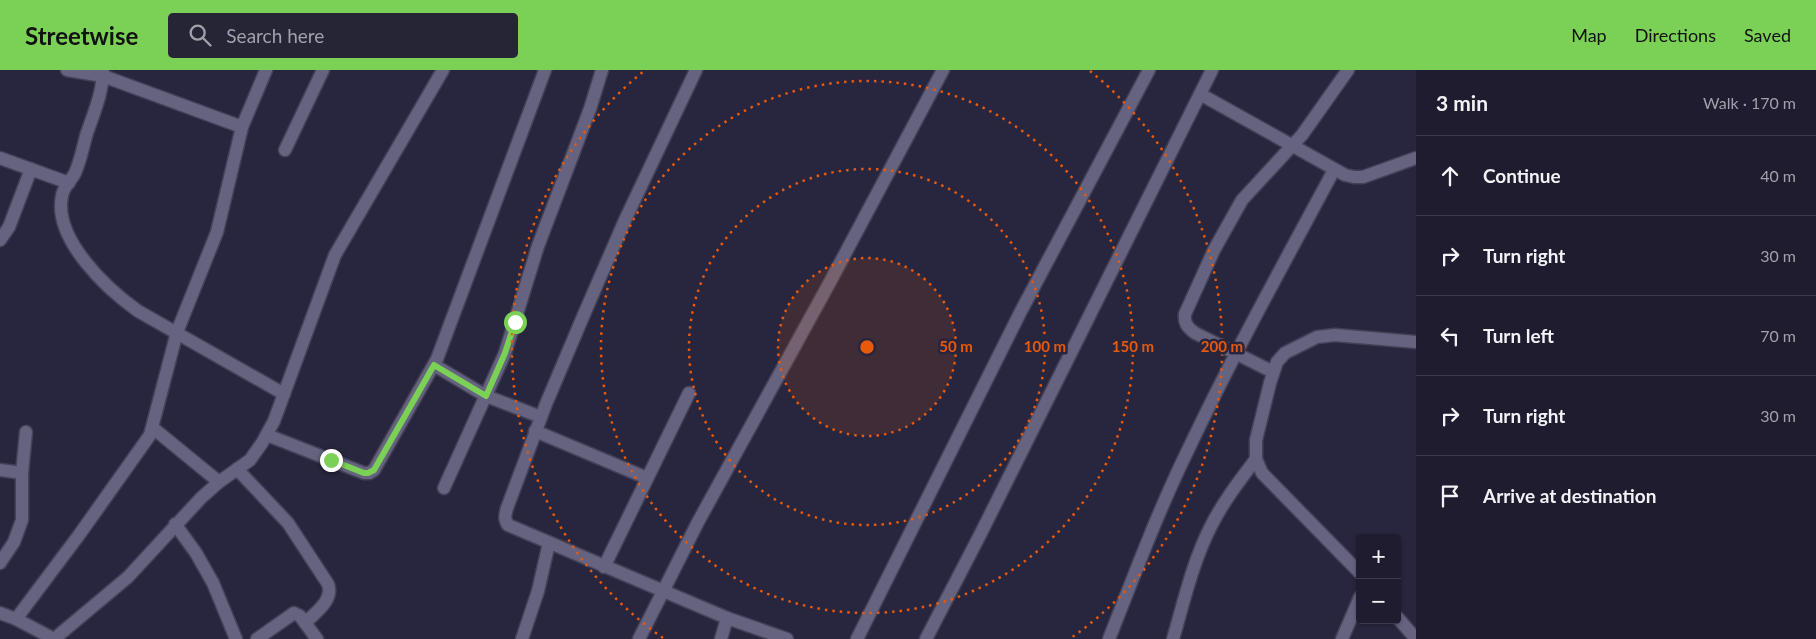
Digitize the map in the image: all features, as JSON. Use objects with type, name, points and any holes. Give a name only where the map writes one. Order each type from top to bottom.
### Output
[{"type":"street","points":[[67,70],[103,73],[242,127]]},
{"type":"street","points":[[16,619],[146,442],[153,428],[177,332],[217,232],[242,127],[266,70]]},
{"type":"street","points":[[285,150],[323,70]]},
{"type":"street","points":[[0,613],[16,619],[54,639],[128,577],[175,524],[219,482],[250,460],[274,421],[335,255],[443,70]]},
{"type":"street","points":[[267,435],[368,473],[374,470],[434,365],[545,70]]},
{"type":"street","points":[[444,488],[505,353],[538,246],[590,109],[602,70]]},
{"type":"street","points":[[696,70],[621,229],[541,417],[505,515],[508,525],[727,618],[787,639]]},
{"type":"street","points":[[639,639],[698,522],[830,282],[943,70]]},
{"type":"street","points":[[857,639],[1020,314],[1149,70]]},
{"type":"street","points":[[926,639],[981,533],[1212,70]]},
{"type":"street","points":[[1273,372],[1195,333],[1188,328],[1184,321],[1185,314],[1214,250],[1242,200],[1314,121],[1348,70]]},
{"type":"street","points":[[103,73],[102,87],[76,172],[70,183],[64,188],[61,196],[62,221],[74,246],[105,284],[138,311],[284,394]]},
{"type":"street","points":[[1200,94],[1334,170],[1354,177],[1363,176],[1416,158]]},
{"type":"street","points":[[0,158],[70,183]]},
{"type":"street","points":[[0,240],[9,227],[31,169]]},
{"type":"street","points":[[1109,639],[1138,564],[1187,451],[1235,354],[1334,170]]},
{"type":"street","points":[[1356,569],[1262,473],[1256,459],[1256,440],[1273,372],[1277,362],[1285,353],[1317,337],[1335,335],[1416,342]]},
{"type":"street","points":[[434,365],[486,396],[541,417]]},
{"type":"street","points":[[604,567],[689,393]]},
{"type":"street","points":[[153,428],[219,482]]},
{"type":"street","points":[[536,431],[647,478]]},
{"type":"street","points":[[0,563],[14,542],[22,520],[22,473],[26,432]]},
{"type":"street","points":[[1173,639],[1199,553],[1211,526],[1226,500],[1256,459]]},
{"type":"street","points":[[238,469],[288,523],[328,584],[330,589],[328,598],[305,623]]},
{"type":"street","points":[[0,470],[22,473]]},
{"type":"street","points":[[175,524],[196,553],[213,583],[236,639]]},
{"type":"street","points":[[522,639],[538,591],[549,543]]},
{"type":"street","points":[[1342,639],[1356,606]]},
{"type":"street","points":[[258,639],[290,614],[297,613],[317,639]]},
{"type":"street","points":[[721,639],[727,618]]},
{"type":"street","points":[[1401,621],[1416,638]]},
{"type":"route","points":[[331,460],[364,473],[374,470],[434,365],[486,396],[505,353],[515,322]]}]
